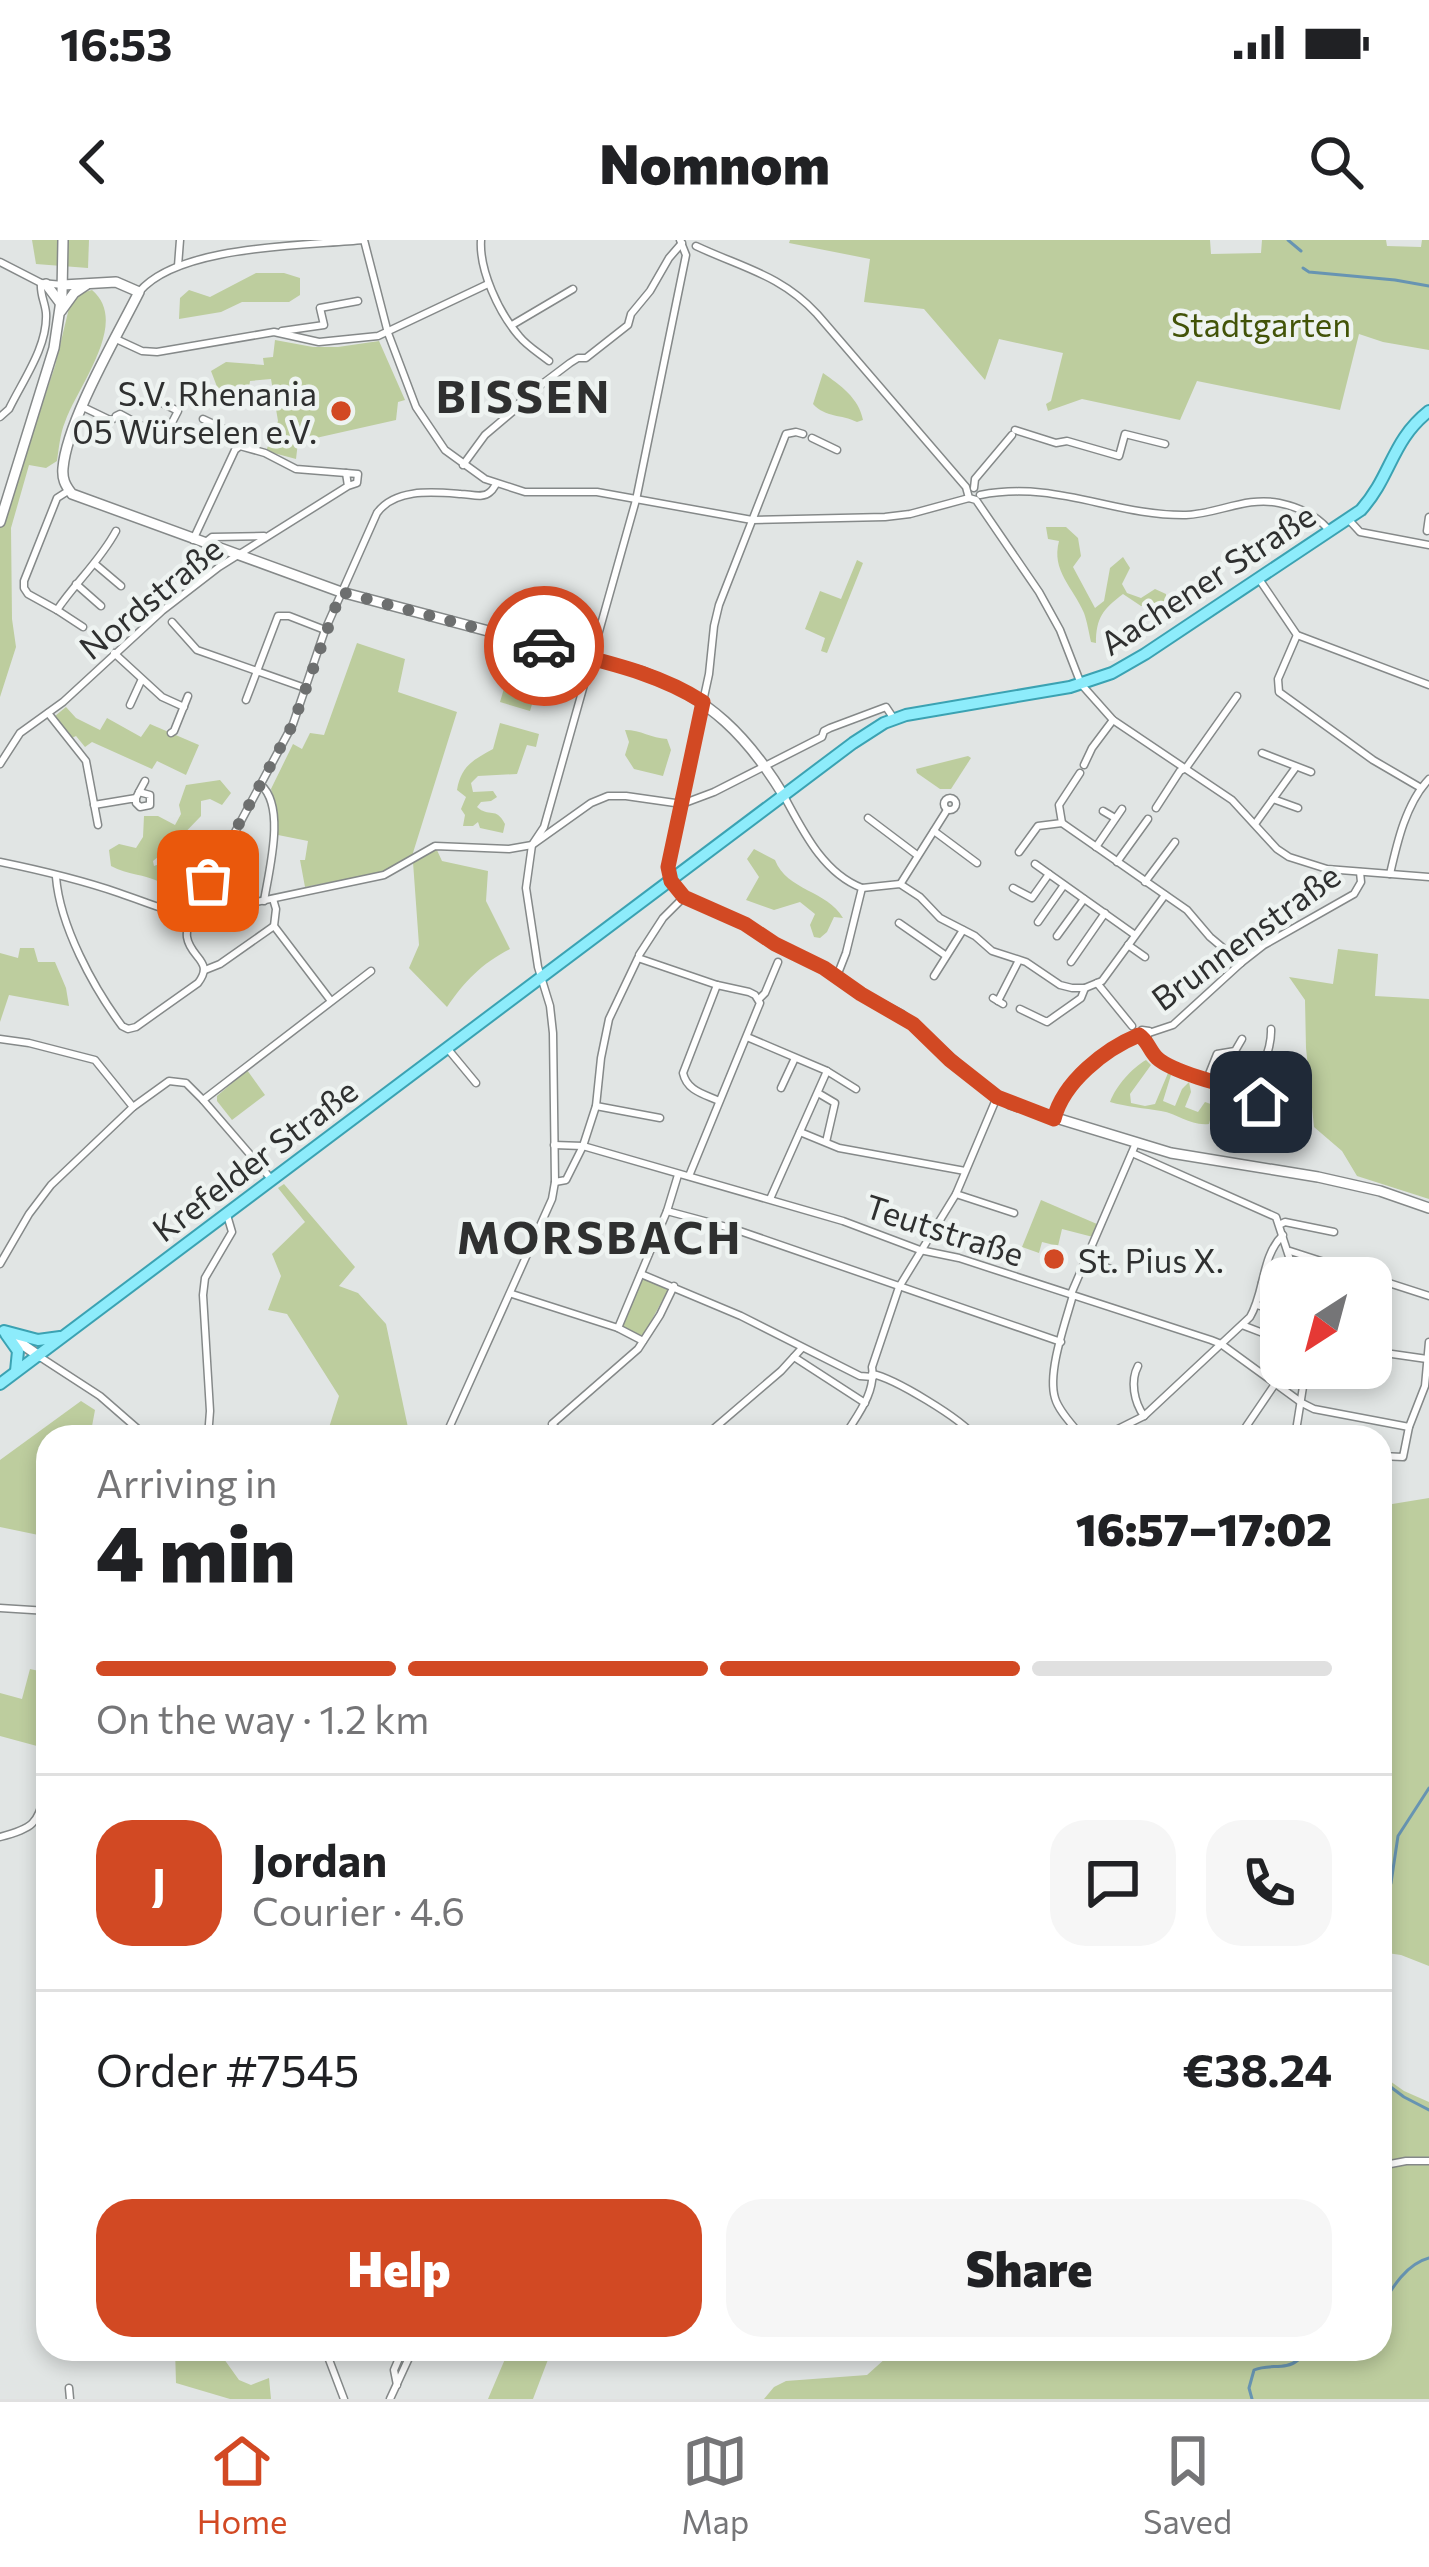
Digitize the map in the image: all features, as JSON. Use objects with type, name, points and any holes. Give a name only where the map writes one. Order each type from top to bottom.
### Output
[{"type":"main road","points":[[0,522],[53,347],[63,285],[63,240]]},
{"type":"main road","points":[[63,285],[116,282],[139,292],[66,450],[62,470],[70,492],[122,518],[341,592],[643,672],[686,691],[725,721],[765,766],[784,796]]},
{"type":"main road","points":[[44,284],[60,308]]},
{"type":"main road","points":[[60,308],[86,285]]},
{"type":"main road","name":"Aachener Straße","points":[[540,976],[853,743],[894,719],[1081,684],[1125,666],[1361,510],[1384,480],[1403,436],[1429,411]]},
{"type":"main road","points":[[671,881],[684,897],[745,924],[913,1024],[997,1097],[1134,1148],[1351,1184],[1429,1208]]},
{"type":"main road","name":"Krefelder Straße","points":[[0,1384],[540,976]]},
{"type":"main road","points":[[2,1330],[38,1340],[64,1337]]},
{"type":"main road","points":[[2,1330],[38,1356]]},
{"type":"main road","points":[[2,1330],[18,1351],[15,1373]]},
{"type":"street","points":[[178,266],[180,240]]},
{"type":"street","points":[[139,292],[149,281],[178,266],[214,255],[363,240],[388,333],[429,429],[463,465],[496,484],[532,493],[575,490],[752,520],[885,517],[910,514],[972,490],[1047,491],[1182,515],[1268,502],[1315,516],[1330,532]]},
{"type":"street","points":[[481,240],[488,284],[521,339],[549,361]]},
{"type":"street","points":[[463,465],[521,400],[628,325],[681,242]]},
{"type":"street","points":[[681,242],[686,255]]},
{"type":"street","points":[[452,1425],[550,1209],[555,1182],[553,1034],[526,888],[532,845],[544,827],[636,500],[686,255],[694,243],[800,296],[972,490],[1039,592],[1081,684],[1113,720],[1232,800],[1288,857],[1327,869],[1429,877]]},
{"type":"street","points":[[0,262],[44,284],[63,285]]},
{"type":"street","points":[[0,417],[42,342],[46,314],[40,292],[44,284]]},
{"type":"street","points":[[274,332],[319,342],[388,333],[488,284]]},
{"type":"street","points":[[512,325],[573,289]]},
{"type":"street","points":[[116,339],[157,352],[324,325],[320,308],[358,301]]},
{"type":"street","points":[[83,407],[110,420],[120,414],[164,438],[180,409],[162,403]]},
{"type":"street","points":[[193,540],[240,446],[237,435],[203,419]]},
{"type":"street","points":[[972,490],[1013,432],[1119,456],[1125,434],[1165,445]]},
{"type":"street","points":[[671,881],[668,867],[719,605],[786,434],[803,434]]},
{"type":"street","points":[[812,438],[837,449]]},
{"type":"street","name":"Nordstraße","points":[[0,764],[17,737],[150,621],[219,567],[359,479],[354,472],[296,469],[240,446]]},
{"type":"street","points":[[56,877],[64,917],[89,972],[122,1026],[136,1027],[198,983],[205,970],[186,936],[190,916],[293,724],[372,521],[385,502],[408,494],[482,496],[496,484]]},
{"type":"street","points":[[70,492],[57,498],[24,588],[83,627]]},
{"type":"street","points":[[1349,520],[1360,532],[1427,540],[1429,517]]},
{"type":"street","points":[[56,610],[95,565],[116,531]]},
{"type":"street","points":[[206,544],[212,538],[268,536]]},
{"type":"street","points":[[95,565],[121,586]]},
{"type":"street","points":[[1259,579],[1297,635],[1429,686]]},
{"type":"street","points":[[76,584],[100,605]]},
{"type":"street","points":[[246,700],[278,616],[326,630]]},
{"type":"street","points":[[172,622],[197,650],[305,688]]},
{"type":"street","points":[[1297,635],[1277,683],[1279,692],[1372,760],[1420,788]]},
{"type":"street","points":[[114,653],[162,698],[184,707]]},
{"type":"street","points":[[130,705],[141,681]]},
{"type":"street","points":[[171,733],[188,695]]},
{"type":"street","points":[[1156,808],[1237,696]]},
{"type":"street","points":[[0,862],[190,916],[384,875],[435,846],[509,849],[532,845],[608,796],[682,804],[765,766],[830,728],[883,708],[894,719]]},
{"type":"street","points":[[1228,710],[1236,716]]},
{"type":"street","points":[[48,713],[86,760],[98,825]]},
{"type":"street","points":[[1062,823],[1059,805],[1113,720]]},
{"type":"street","points":[[5,739],[17,737]]},
{"type":"street","points":[[1262,753],[1311,772]]},
{"type":"street","points":[[1256,824],[1296,767]]},
{"type":"street","points":[[1390,874],[1397,844],[1420,788],[1429,779]]},
{"type":"street","points":[[94,805],[138,795],[145,782]]},
{"type":"street","points":[[261,785],[271,795],[274,816],[269,900],[276,909],[274,926],[331,1001]]},
{"type":"street","points":[[784,796],[820,856],[845,880],[862,889],[900,884],[940,918],[975,935],[992,951],[1037,968],[1066,987],[1085,988],[1108,974],[1165,895]]},
{"type":"street","points":[[1273,799],[1298,808]]},
{"type":"street","points":[[1096,847],[1122,808]]},
{"type":"street","points":[[900,884],[934,831],[954,810]]},
{"type":"street","points":[[1103,811],[1115,818]]},
{"type":"street","points":[[868,818],[917,855]]},
{"type":"street","points":[[1117,862],[1148,819]]},
{"type":"street","points":[[1018,852],[1038,826],[1062,823],[1192,915],[1210,938],[1240,962]]},
{"type":"street","points":[[934,831],[977,862]]},
{"type":"street","points":[[1145,882],[1174,842]]},
{"type":"street","points":[[1035,864],[1135,935]]},
{"type":"street","name":"Brunnenstraße","points":[[1054,1119],[1072,1081],[1128,1040],[1173,1025],[1240,962],[1354,894],[1360,872]]},
{"type":"street","points":[[1013,888],[1032,898],[1049,874]]},
{"type":"street","points":[[1038,922],[1064,885]]},
{"type":"street","points":[[837,976],[862,889]]},
{"type":"street","points":[[555,1182],[566,1180],[583,1146],[596,1106],[604,1037],[614,1004],[638,956],[663,918],[684,897]]},
{"type":"street","points":[[1057,936],[1084,899]]},
{"type":"street","points":[[1071,962],[1105,913]]},
{"type":"street","points":[[899,923],[945,955]]},
{"type":"street","points":[[205,970],[274,926]]},
{"type":"street","points":[[934,976],[963,930]]},
{"type":"street","points":[[1128,945],[1145,957]]},
{"type":"street","points":[[638,956],[758,999],[759,1009],[689,1176]]},
{"type":"street","points":[[758,999],[765,994],[778,962]]},
{"type":"street","points":[[998,1001],[1018,962]]},
{"type":"street","points":[[203,1100],[370,971]]},
{"type":"street","points":[[1097,983],[1132,1026]]},
{"type":"street","points":[[717,985],[683,1073],[692,1090],[719,1101]]},
{"type":"street","points":[[1020,1009],[1047,1022],[1081,998],[1085,988]]},
{"type":"street","points":[[1145,1036],[1160,1060],[1232,1087],[1242,1086],[1259,1071],[1271,1029]]},
{"type":"street","points":[[747,1037],[856,1089]]},
{"type":"street","points":[[0,1039],[95,1060],[134,1107]]},
{"type":"street","points":[[1207,1079],[1217,1054],[1235,1051],[1242,1040]]},
{"type":"street","points":[[447,1048],[476,1083]]},
{"type":"street","points":[[782,1088],[794,1058]]},
{"type":"street","points":[[770,1199],[827,1072]]},
{"type":"street","points":[[0,1264],[51,1185],[134,1107],[169,1082],[179,1080],[203,1100],[273,1181]]},
{"type":"street","points":[[1242,1086],[1250,1098],[1274,1106],[1282,1088]]},
{"type":"street","points":[[818,1093],[835,1103],[826,1142]]},
{"type":"street","points":[[851,1425],[865,1402],[899,1287],[956,1194],[997,1097]]},
{"type":"street","points":[[596,1106],[660,1118]]},
{"type":"street","points":[[800,1132],[866,1154],[965,1171]]},
{"type":"street","name":"Teutstraße","points":[[554,1145],[583,1146],[959,1258],[1221,1344],[1260,1373]]},
{"type":"street","points":[[1073,1425],[1054,1395],[1060,1342],[1072,1295],[1134,1148],[1272,1214],[1281,1224],[1290,1257]]},
{"type":"street","points":[[618,1328],[679,1173]]},
{"type":"street","points":[[956,1194],[1014,1213]]},
{"type":"street","points":[[667,1211],[734,1229],[1060,1342]]},
{"type":"street","points":[[209,1425],[203,1294],[205,1278],[232,1232],[226,1214]]},
{"type":"street","points":[[1281,1224],[1334,1232]]},
{"type":"street","points":[[1270,1257],[1283,1235]]},
{"type":"street","points":[[1288,1250],[1429,1296]]},
{"type":"street","points":[[1087,1260],[1113,1270]]},
{"type":"street","points":[[641,1274],[741,1316],[860,1376],[888,1378],[964,1425]]},
{"type":"street","points":[[554,1425],[630,1358],[674,1286]]},
{"type":"street","points":[[1132,1425],[1242,1325],[1257,1305],[1260,1291]]},
{"type":"street","points":[[512,1294],[618,1328],[643,1341]]},
{"type":"street","points":[[1242,1325],[1260,1332]]},
{"type":"street","points":[[1392,1457],[1403,1457],[1425,1386],[1429,1342]]},
{"type":"street","points":[[719,1425],[802,1348]]},
{"type":"street","points":[[1392,1354],[1428,1359]]},
{"type":"street","points":[[38,1356],[100,1396],[133,1425]]},
{"type":"street","points":[[794,1357],[865,1402]]},
{"type":"street","points":[[1138,1366],[1135,1398],[1144,1416]]},
{"type":"street","points":[[1247,1425],[1272,1389]]},
{"type":"street","name":"Teutstraße","points":[[1282,1389],[1302,1403]]},
{"type":"street","points":[[1297,1425],[1304,1389]]},
{"type":"street","points":[[1302,1403],[1409,1427]]},
{"type":"street","points":[[0,1608],[36,1610]]},
{"type":"street","points":[[0,1837],[26,1829],[36,1817]]},
{"type":"street","points":[[1392,2164],[1429,2161]]},
{"type":"street","points":[[330,2361],[344,2399]]},
{"type":"street","points":[[397,2385],[398,2361]]},
{"type":"street","points":[[391,2399],[407,2361]]},
{"type":"street","points":[[69,2388],[70,2399]]},
{"type":"green space","points":[[32,240],[89,240],[88,268],[36,264]]},
{"type":"green space","name":"Stadtgarten","points":[[790,240],[1210,240],[1211,254],[1261,253],[1262,240],[1386,240],[1387,246],[1421,247],[1422,240],[1429,240],[1429,350],[1359,334],[1340,410],[1197,381],[1180,420],[1082,399],[1048,411],[1046,404],[1051,401],[1063,353],[999,339],[985,380],[924,309],[864,302],[870,259]]},
{"type":"green space","points":[[256,273],[300,278],[300,295],[289,302],[242,302],[221,312],[179,319],[180,298],[189,290],[210,297]]},
{"type":"green space","points":[[92,290],[106,319],[98,354],[65,422],[57,461],[46,468],[29,465],[11,528],[16,647],[0,697],[0,502],[8,506],[55,366],[70,304],[78,294]]},
{"type":"green space","name":"S.V. Rhenania 05 Würselen e.V.","points":[[275,340],[313,347],[379,341],[405,400],[398,402],[396,420],[298,442],[296,459],[266,451],[278,421],[271,379],[250,381],[246,407],[219,392],[211,371],[226,362],[264,365],[263,358],[273,357]]},
{"type":"green space","points":[[823,373],[853,399],[863,420],[828,414],[813,404]]},
{"type":"green space","points":[[1046,527],[1066,527],[1078,538],[1081,556],[1073,567],[1095,608],[1104,601],[1110,568],[1123,557],[1130,568],[1122,584],[1127,593],[1141,598],[1155,589],[1166,594],[1166,605],[1141,606],[1123,594],[1102,615],[1096,643],[1091,642],[1084,613],[1060,570],[1059,541],[1048,539]]},
{"type":"green space","points":[[857,560],[863,563],[827,653],[821,651],[825,638],[805,629],[820,591],[841,599]]},
{"type":"green space","points":[[357,643],[405,659],[398,692],[457,712],[412,856],[383,872],[305,887],[300,860],[305,860],[308,841],[278,835],[271,789],[293,744],[302,749],[310,733],[324,735]]},
{"type":"green space","points":[[510,668],[549,680],[542,704],[533,701],[530,711],[500,702]]},
{"type":"green space","points":[[66,707],[100,730],[107,718],[141,737],[150,724],[199,745],[186,775],[157,761],[152,769],[92,742],[85,747],[76,736],[72,738],[55,716]]},
{"type":"green space","points":[[500,723],[539,734],[536,747],[527,745],[517,774],[478,776],[471,783],[473,792],[493,791],[497,797],[477,807],[499,815],[505,824],[503,833],[480,828],[478,822],[463,826],[461,809],[466,797],[457,790],[469,765],[493,749]]},
{"type":"green space","points":[[625,730],[667,739],[671,750],[663,776],[634,769],[625,755],[629,742]]},
{"type":"green space","points":[[968,756],[951,789],[940,789],[917,773],[916,769]]},
{"type":"green space","points":[[220,780],[231,793],[222,805],[210,799],[201,801],[201,816],[153,861],[154,866],[172,865],[170,877],[160,882],[111,866],[109,850],[119,844],[136,848],[143,837],[144,816],[158,816],[175,825],[186,785]]},
{"type":"green space","points":[[436,848],[442,861],[488,871],[486,901],[510,949],[474,974],[447,1007],[409,968],[419,945],[413,862]]},
{"type":"green space","points":[[754,849],[775,860],[788,878],[827,901],[843,918],[834,917],[827,932],[814,937],[810,925],[815,914],[800,902],[774,910],[746,900],[759,877],[747,859]]},
{"type":"green space","points":[[20,948],[34,948],[38,962],[55,962],[69,1006],[9,995],[0,1022],[0,953],[18,958]]},
{"type":"green space","points":[[1338,949],[1378,954],[1375,996],[1429,999],[1429,1199],[1357,1176],[1342,1151],[1314,1127],[1305,1000],[1289,977],[1333,984]]},
{"type":"green space","points":[[1146,1060],[1151,1065],[1130,1094],[1131,1103],[1155,1104],[1168,1073],[1163,1101],[1175,1106],[1189,1082],[1185,1107],[1198,1112],[1205,1102],[1228,1110],[1212,1113],[1209,1124],[1202,1124],[1110,1102],[1125,1078]]},
{"type":"green space","points":[[247,1070],[265,1095],[232,1120],[217,1096]]},
{"type":"green space","points":[[284,1184],[355,1267],[339,1286],[358,1293],[386,1324],[407,1425],[330,1425],[339,1396],[287,1314],[268,1310],[281,1276],[272,1254],[305,1222],[278,1188]]},
{"type":"green space","points":[[1041,1200],[1097,1224],[1093,1237],[1062,1229],[1058,1246],[1042,1242],[1039,1253],[1022,1247]]},
{"type":"green space","points":[[643,1277],[669,1288],[642,1338],[620,1326]]},
{"type":"green space","points":[[81,1401],[95,1410],[92,1425],[48,1425]]},
{"type":"green space","points":[[36,1434],[36,1534],[0,1527],[0,1460]]},
{"type":"green space","points":[[1429,1498],[1429,1966],[1392,1954],[1392,1504]]},
{"type":"green space","points":[[30,1669],[36,1670],[36,1746],[0,1736],[0,1693],[22,1699]]},
{"type":"green space","points":[[1392,2082],[1429,2102],[1429,2399],[764,2399],[786,2381],[867,2375],[883,2361],[1392,2361]]},
{"type":"green space","points":[[175,2361],[225,2361],[239,2380],[251,2385],[269,2378],[271,2399],[230,2399],[176,2383]]},
{"type":"green space","points":[[504,2361],[547,2361],[533,2399],[488,2399]]},
{"type":"waterway","points":[[1288,240],[1301,251]]},
{"type":"waterway","points":[[1303,268],[1429,286]]},
{"type":"waterway","points":[[1392,1876],[1398,1836],[1429,1788]]},
{"type":"waterway","points":[[1392,2088],[1429,2110]]},
{"type":"waterway","points":[[1392,2290],[1407,2271],[1429,2258]]},
{"type":"waterway","points":[[1252,2399],[1249,2388],[1254,2370],[1296,2361]]},
{"type":"way so far","points":[[208,881],[293,724],[341,592],[544,646]]},
{"type":"place","name":"S.V. Rhenania 05 Würselen e.V.","points":[[341,411]]},
{"type":"place","name":"St. Pius X.","points":[[1054,1259]]},
{"type":"district","name":"BISSEN","points":[[524,394]]},
{"type":"district","name":"MORSBACH","points":[[600,1235]]},
{"type":"route","points":[[544,646],[643,672],[703,702],[668,867],[671,881],[684,897],[745,924],[901,1015],[982,1088],[1054,1119],[1072,1081],[1139,1035],[1160,1060],[1223,1085],[1242,1086],[1250,1098],[1261,1102]]}]
